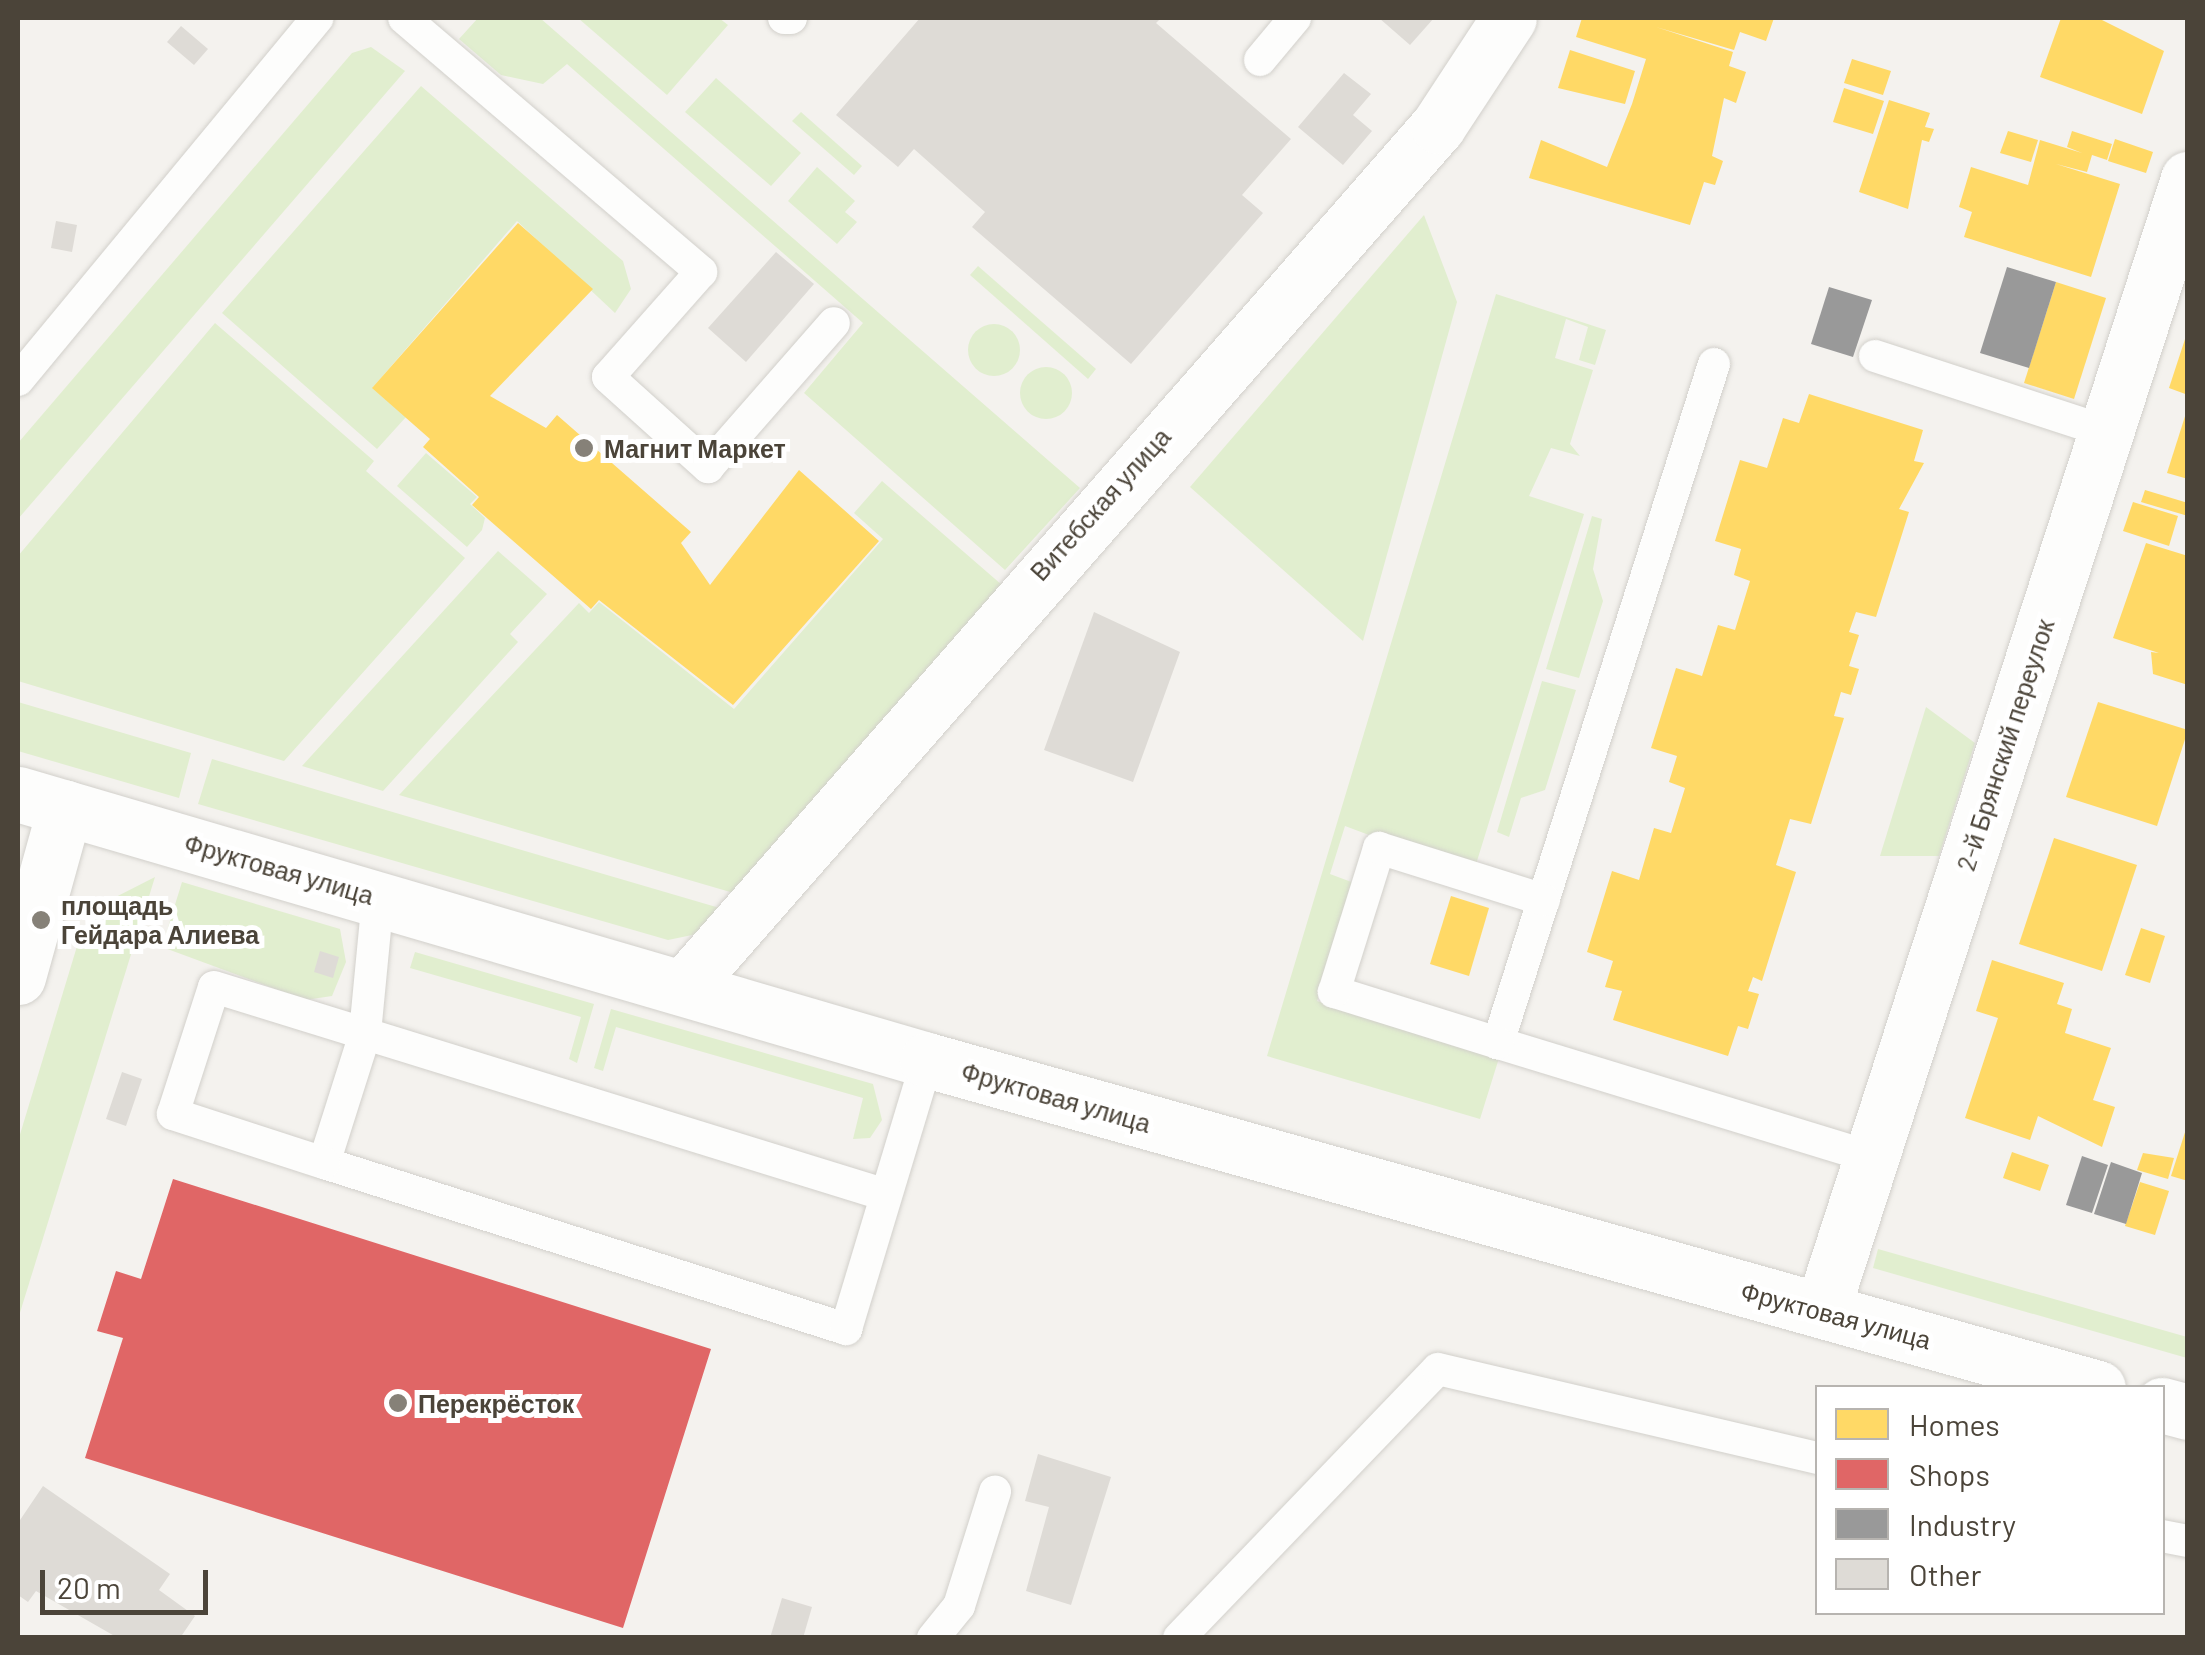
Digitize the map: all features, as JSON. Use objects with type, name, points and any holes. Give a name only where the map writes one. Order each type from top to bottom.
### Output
[{"type":"street","name":"Витебская улица","points":[[684,986],[1438,126],[1509,18]]},
{"type":"street","name":"2-й Брянский переулок","points":[[1822,1310],[2188,179]]},
{"type":"street","name":"Фруктовая улица","points":[[41,800],[926,1060],[2087,1385]]},
{"type":"street","points":[[18,976],[41,800]]},
{"type":"lane","points":[[18,380],[317,18]]},
{"type":"lane","points":[[404,18],[701,272],[608,377],[708,467],[834,323]]},
{"type":"lane","points":[[1260,60],[1295,18]]},
{"type":"lane","points":[[1876,356],[2107,432]]},
{"type":"lane","points":[[1498,1043],[1714,364]]},
{"type":"lane","points":[[1544,900],[1378,848],[1334,992],[1872,1157]]},
{"type":"lane","points":[[324,1162],[364,1034],[378,898]]},
{"type":"lane","points":[[886,1195],[214,987],[173,1114],[846,1329],[886,1195],[926,1060]]},
{"type":"lane","points":[[1179,1638],[1438,1369],[1815,1457]]},
{"type":"lane","points":[[933,1638],[958,1606],[995,1492]]},
{"type":"green space","points":[[478,18],[540,18],[1080,488],[1005,570],[804,393],[863,323],[567,64],[543,84],[501,75],[459,39]]},
{"type":"green space","points":[[578,18],[719,18],[728,25],[667,95]]},
{"type":"green space","points":[[371,47],[405,71],[18,519],[18,443],[352,53]]},
{"type":"green space","points":[[716,78],[801,153],[771,186],[685,112]]},
{"type":"green space","points":[[421,86],[623,261],[631,289],[615,313],[517,221],[373,387],[406,417],[377,449],[222,313]]},
{"type":"green space","points":[[801,112],[862,166],[854,175],[792,121]]},
{"type":"green space","points":[[817,167],[855,201],[845,212],[857,222],[837,244],[788,201]]},
{"type":"green space","points":[[1424,215],[1457,302],[1363,641],[1190,487]]},
{"type":"green space","points":[[978,266],[1096,369],[1088,379],[970,275]]},
{"type":"green space","points":[[1496,294],[1606,330],[1595,365],[1579,360],[1588,327],[1566,319],[1555,358],[1593,370],[1570,444],[1580,456],[1551,448],[1529,496],[1584,514],[1473,874],[1345,826],[1330,874],[1354,883],[1317,1001],[1499,1058],[1480,1119],[1267,1056]]},
{"type":"green space","points":[[215,323],[374,461],[366,471],[465,558],[284,761],[18,681],[18,556]]},
{"type":"green space","points":[[994,324],[1012,332],[1020,350],[1012,368],[994,376],[976,368],[968,350],[976,332]]},
{"type":"green space","points":[[1046,367],[1064,375],[1072,393],[1064,411],[1046,419],[1028,411],[1020,393],[1028,375]]},
{"type":"green space","points":[[426,453],[477,497],[470,504],[485,518],[482,530],[467,547],[397,486]]},
{"type":"green space","points":[[882,481],[1002,585],[737,894],[399,795],[579,603],[589,613],[599,602],[734,709],[883,539],[854,513]]},
{"type":"green space","points":[[1592,516],[1602,519],[1593,569],[1603,601],[1579,678],[1546,669]]},
{"type":"green space","points":[[498,551],[547,594],[510,634],[518,642],[383,791],[302,766]]},
{"type":"green space","points":[[1542,681],[1576,690],[1545,790],[1521,798],[1509,837],[1497,832]]},
{"type":"green space","points":[[18,702],[191,753],[179,798],[18,751]]},
{"type":"green space","points":[[1926,707],[1975,743],[1939,856],[1880,856]]},
{"type":"green space","points":[[212,759],[723,909],[697,934],[668,940],[198,804]]},
{"type":"green space","points":[[155,877],[18,1319],[18,1141],[78,943],[104,903]]},
{"type":"green space","points":[[182,882],[340,929],[346,962],[332,996],[305,1000],[162,947]]},
{"type":"green space","points":[[415,952],[594,1004],[577,1063],[569,1059],[581,1017],[410,968]]},
{"type":"green space","points":[[611,1009],[873,1084],[882,1120],[870,1138],[853,1139],[863,1098],[616,1027],[603,1071],[594,1068]]},
{"type":"green space","points":[[1878,1249],[2187,1337],[2187,1358],[1873,1268]]},
{"type":"building: Homes","points":[[1582,18],[1774,18],[1766,41],[1740,32],[1734,50],[1656,27],[1733,52],[1729,66],[1746,72],[1736,103],[1724,98],[1712,156],[1723,161],[1715,185],[1704,182],[1690,225],[1529,178],[1541,140],[1607,167],[1632,104],[1646,59],[1576,37]]},
{"type":"building: Homes","points":[[2061,18],[2098,18],[2164,51],[2142,114],[2040,77]]},
{"type":"building: Homes","points":[[1570,50],[1635,71],[1625,104],[1558,88]]},
{"type":"building: Homes","points":[[1852,59],[1891,71],[1883,95],[1844,83]]},
{"type":"building: Homes","points":[[1844,88],[1884,101],[1873,134],[1833,122]]},
{"type":"building: Homes","points":[[1889,100],[1930,113],[1925,127],[1934,129],[1929,142],[1922,140],[1908,209],[1859,192]]},
{"type":"building: Homes","points":[[2008,131],[2038,140],[2031,162],[2000,153]]},
{"type":"building: Homes","points":[[2072,131],[2112,144],[2107,160],[2092,155],[2087,172],[2056,164],[2120,184],[2091,277],[1964,237],[1972,212],[1959,207],[1971,167],[2028,185],[2040,140],[2082,153],[2067,147]]},
{"type":"building: Homes","points":[[2115,139],[2153,152],[2146,173],[2108,161]]},
{"type":"building: Homes","points":[[518,223],[593,289],[490,396],[546,428],[557,415],[691,532],[681,543],[710,585],[799,470],[879,541],[733,705],[599,600],[591,609],[472,505],[479,497],[423,447],[430,439],[372,388]]},
{"type":"building: Homes","points":[[2056,282],[2106,298],[2074,399],[2024,383]]},
{"type":"building: Homes","points":[[2188,333],[2188,395],[2169,388]]},
{"type":"building: Homes","points":[[1809,394],[1923,430],[1914,461],[1924,463],[1899,509],[1909,512],[1876,617],[1856,612],[1849,632],[1859,635],[1849,666],[1859,669],[1851,695],[1841,692],[1834,716],[1844,718],[1811,824],[1790,819],[1776,865],[1796,872],[1762,981],[1753,977],[1748,991],[1759,994],[1748,1029],[1738,1026],[1728,1056],[1613,1020],[1622,991],[1605,987],[1613,961],[1587,952],[1612,871],[1639,880],[1654,828],[1671,833],[1685,788],[1669,782],[1677,756],[1651,748],[1676,668],[1702,676],[1718,625],[1735,630],[1750,581],[1734,575],[1741,549],[1715,541],[1740,460],[1767,468],[1783,418],[1799,423]]},
{"type":"building: Homes","points":[[2188,411],[2188,479],[2167,473]]},
{"type":"building: Homes","points":[[2145,490],[2188,503],[2188,516],[2141,502]]},
{"type":"building: Homes","points":[[2133,502],[2178,516],[2169,546],[2123,531]]},
{"type":"building: Homes","points":[[2146,543],[2188,556],[2188,685],[2153,674],[2151,652],[2159,653],[2113,638]]},
{"type":"building: Homes","points":[[2098,702],[2188,730],[2157,826],[2066,797]]},
{"type":"building: Homes","points":[[2054,838],[2137,865],[2102,971],[2019,944]]},
{"type":"building: Homes","points":[[1451,896],[1489,908],[1469,976],[1430,964]]},
{"type":"building: Homes","points":[[2141,928],[2165,936],[2150,983],[2125,975]]},
{"type":"building: Homes","points":[[1992,960],[2064,983],[2057,1004],[2072,1009],[2065,1033],[2111,1048],[2093,1100],[2115,1107],[2102,1147],[2038,1116],[2030,1140],[1965,1118],[1998,1018],[1976,1011]]},
{"type":"building: Homes","points":[[2188,1126],[2188,1181],[2171,1176]]},
{"type":"building: Homes","points":[[2012,1152],[2049,1165],[2040,1191],[2003,1178]]},
{"type":"building: Homes","points":[[2143,1153],[2174,1158],[2168,1179],[2137,1170]]},
{"type":"building: Homes","points":[[2140,1182],[2169,1191],[2155,1235],[2125,1226]]},
{"type":"building: Shops","name":"Перекрёсток","points":[[173,1179],[711,1349],[623,1628],[85,1458],[123,1338],[97,1331],[116,1271],[141,1279]]},
{"type":"building: Industry","points":[[2007,267],[2056,282],[2029,368],[1980,353]]},
{"type":"building: Industry","points":[[1829,287],[1872,300],[1853,357],[1811,344]]},
{"type":"building: Industry","points":[[2082,1156],[2108,1165],[2092,1213],[2066,1205]]},
{"type":"building: Industry","points":[[2111,1162],[2142,1173],[2126,1224],[2094,1214]]},
{"type":"building: Other","points":[[920,18],[1161,18],[1156,23],[1291,139],[1242,195],[1263,213],[1131,364],[972,227],[985,212],[914,149],[898,167],[836,115]]},
{"type":"building: Other","points":[[1379,18],[1434,18],[1410,45]]},
{"type":"building: Other","points":[[181,26],[208,49],[194,65],[167,42]]},
{"type":"building: Other","points":[[1344,73],[1371,94],[1353,115],[1372,131],[1343,165],[1298,127]]},
{"type":"building: Other","points":[[56,221],[77,225],[72,252],[51,248]]},
{"type":"building: Other","points":[[776,252],[814,284],[746,362],[708,328]]},
{"type":"building: Other","points":[[1094,612],[1180,652],[1133,782],[1044,750]]},
{"type":"building: Other","points":[[320,951],[339,957],[333,978],[314,972]]},
{"type":"building: Other","points":[[122,1072],[142,1079],[126,1126],[106,1119]]},
{"type":"building: Other","points":[[1038,1454],[1111,1477],[1071,1605],[1026,1591],[1049,1507],[1025,1501]]},
{"type":"building: Other","points":[[43,1486],[170,1574],[159,1590],[195,1616],[180,1638],[118,1638],[36,1591],[28,1602],[18,1595],[18,1523]]},
{"type":"building: Other","points":[[782,1598],[812,1607],[803,1638],[770,1638]]},
{"type":"place","name":"Магнит Маркет","points":[[584,448]]},
{"type":"place","name":"площадь Гейдара Алиева","points":[[41,920]]},
{"type":"place","name":"Перекрёсток","points":[[398,1403]]}]
